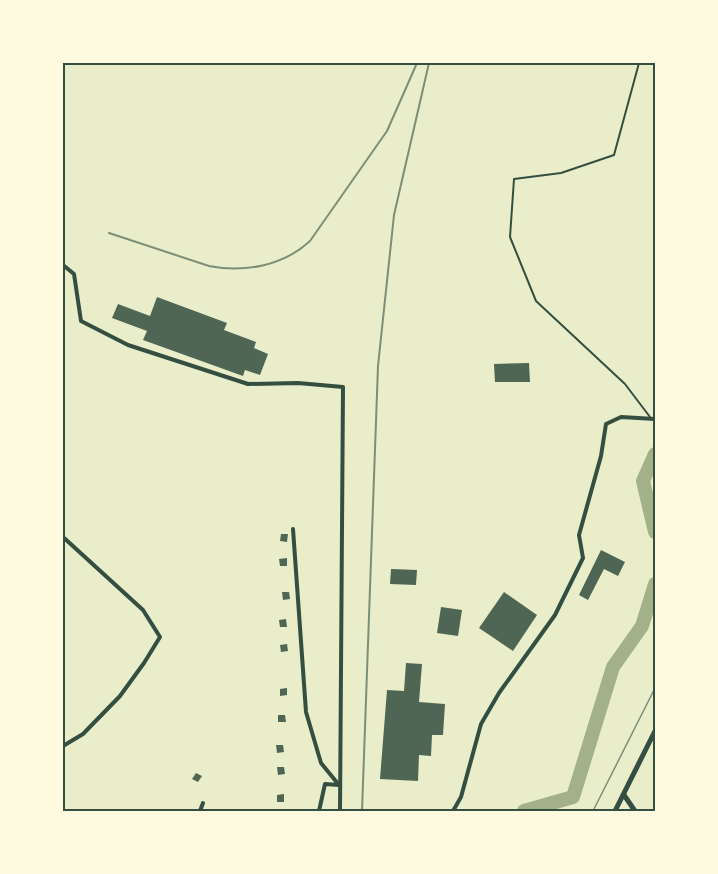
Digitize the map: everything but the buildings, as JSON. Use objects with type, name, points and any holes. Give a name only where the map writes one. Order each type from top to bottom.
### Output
[{"type":"main road","points":[[615,811],[655,731]]},
{"type":"main road","points":[[624,795],[635,811]]},
{"type":"street","points":[[63,265],[74,274],[81,321],[128,345],[248,384],[298,383],[343,387],[340,811]]},
{"type":"street","points":[[453,811],[461,797],[481,724],[499,693],[555,615],[583,558],[579,535],[601,456],[606,424],[621,417],[653,419]]},
{"type":"street","points":[[293,529],[306,712],[321,764],[339,784]]},
{"type":"street","points":[[63,537],[142,610],[160,637],[120,696],[84,734],[63,746]]},
{"type":"street","points":[[318,811],[326,784],[339,784]]},
{"type":"street","points":[[200,811],[203,803]]},
{"type":"lane","points":[[639,63],[614,155],[561,173],[514,179],[510,237],[536,301],[625,384],[653,419]]},
{"type":"waterway","points":[[655,454],[643,481],[655,532]]},
{"type":"waterway","points":[[524,811],[573,797],[613,667],[642,626],[655,584]]},
{"type":"tram line","points":[[593,811],[655,688]]},
{"type":"railway","points":[[109,233],[209,266],[222,268],[263,266],[299,250],[310,241],[387,131],[417,63]]},
{"type":"railway","points":[[362,811],[378,366],[394,215],[429,63]]}]
